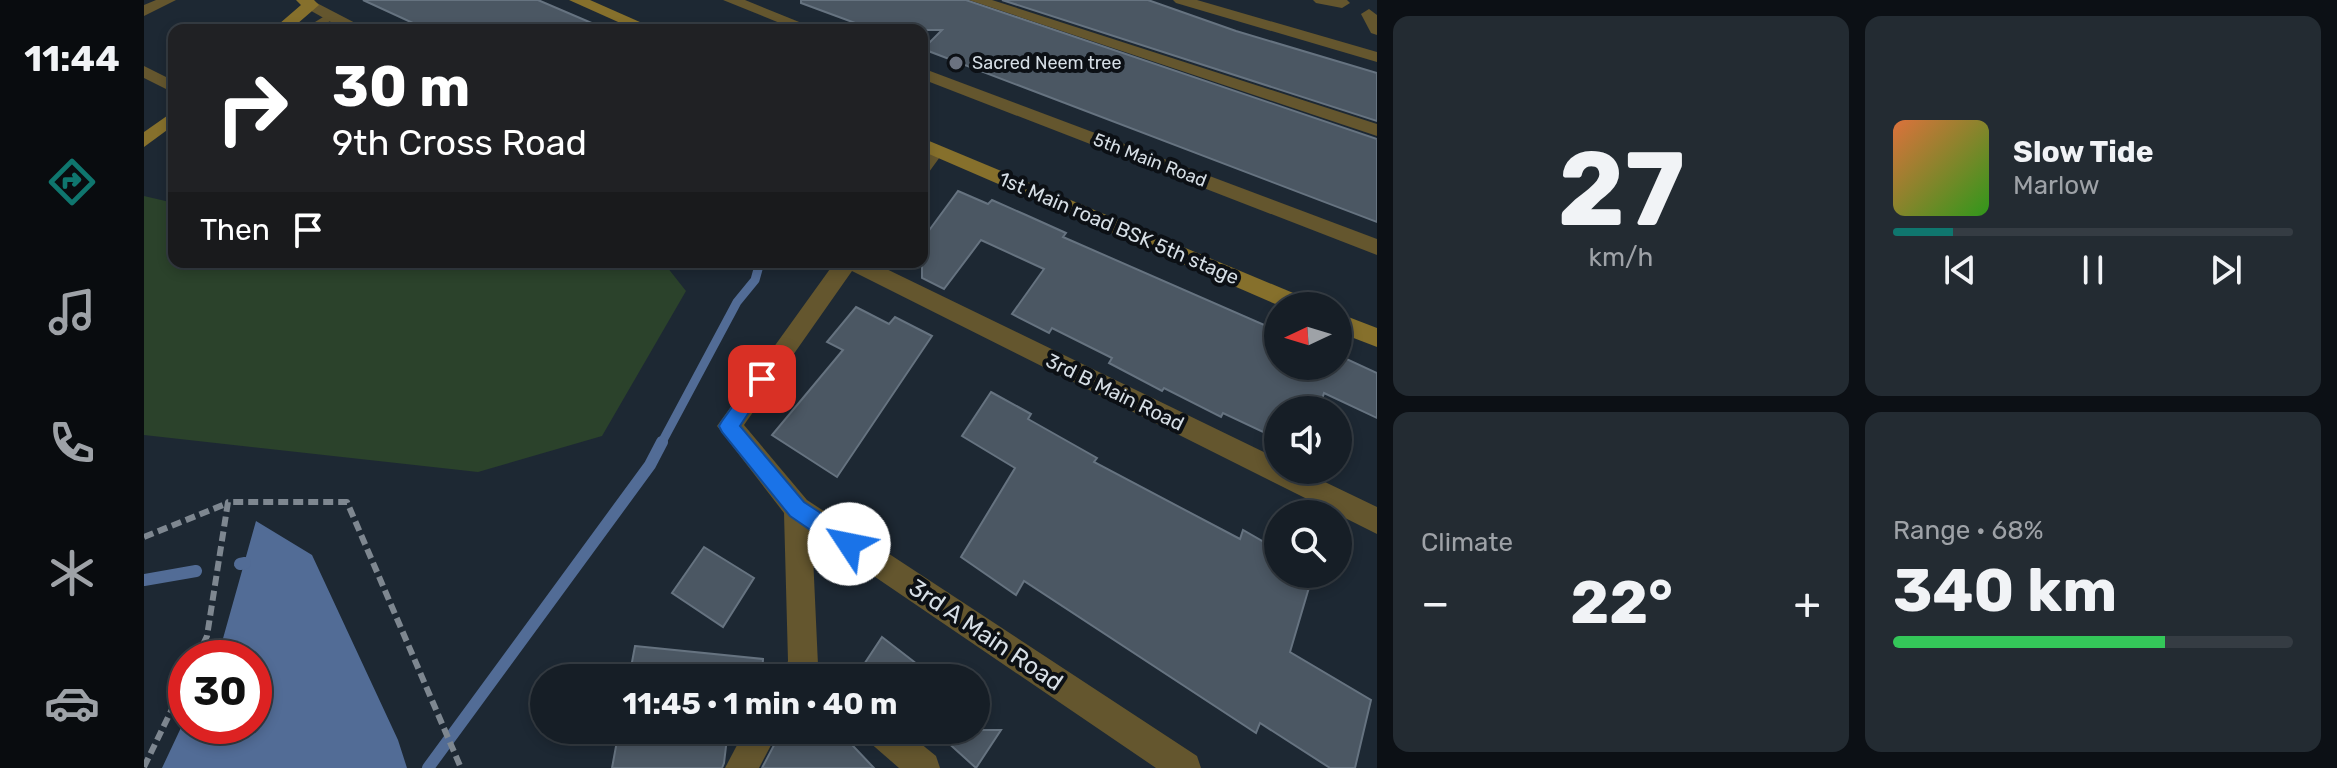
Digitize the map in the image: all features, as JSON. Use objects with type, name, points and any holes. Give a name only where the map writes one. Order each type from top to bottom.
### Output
[{"type":"street","points":[[144,11],[168,0]]},
{"type":"street","points":[[577,0],[635,24]]},
{"type":"street","points":[[731,0],[756,4],[798,24]]},
{"type":"street","points":[[977,0],[1377,130]]},
{"type":"street","points":[[1181,0],[1377,57]]},
{"type":"street","points":[[1321,0],[1342,3]]},
{"type":"street","points":[[286,24],[308,2],[346,24]]},
{"type":"street","points":[[1369,14],[1377,30]]},
{"type":"street","points":[[144,63],[168,73]]},
{"type":"street","points":[[144,71],[168,85]]},
{"type":"street","name":"5th Main Road","points":[[928,75],[1377,247]]},
{"type":"street","points":[[144,141],[168,121]]},
{"type":"street","name":"1st Main road BSK 5th stage","points":[[929,147],[1269,292]]},
{"type":"street","name":"3rd A Main Road","points":[[846,268],[729,426],[797,509],[1185,768]]},
{"type":"street","name":"3rd B Main Road","points":[[862,268],[1377,521]]},
{"type":"street","points":[[1352,328],[1377,338]]},
{"type":"street","points":[[797,509],[805,664]]},
{"type":"street","points":[[741,768],[755,744]]},
{"type":"street","points":[[896,744],[924,768]]},
{"type":"lane","points":[[318,24],[332,16]]},
{"type":"path","points":[[205,640],[228,502]]},
{"type":"path","points":[[144,537],[228,502],[347,502],[461,768]]},
{"type":"path","points":[[144,767],[168,717]]},
{"type":"green space","points":[[144,196],[168,202],[168,268],[668,268],[686,291],[602,436],[478,472],[144,435]]},
{"type":"water","points":[[256,521],[312,555],[398,740],[407,768],[162,768],[173,744],[272,744],[272,640],[223,640]]},
{"type":"building","points":[[363,0],[538,0],[594,24],[415,24]]},
{"type":"building","points":[[801,0],[966,0],[1377,139],[1377,222],[928,51],[928,44],[942,30],[928,30],[928,24],[858,24],[801,3]]},
{"type":"building","points":[[1002,0],[1148,0],[1236,31],[1377,73],[1377,121]]},
{"type":"building","points":[[958,191],[988,204],[992,200],[1066,233],[1063,237],[1264,325],[1264,380],[1352,380],[1352,361],[1377,373],[1377,418],[1352,406],[1352,396],[1324,393],[1323,396],[1264,396],[1264,432],[1223,413],[1221,417],[1164,388],[1162,391],[1109,363],[1112,358],[1052,328],[1049,333],[1012,314],[1044,269],[981,240],[944,289],[922,278],[922,268],[928,268],[928,232]]},
{"type":"building","points":[[856,307],[889,324],[895,317],[932,336],[837,477],[772,435],[843,350],[827,342]]},
{"type":"building","points":[[991,392],[1031,414],[1028,419],[1097,458],[1094,462],[1240,539],[1243,530],[1264,542],[1264,588],[1309,588],[1290,652],[1371,700],[1355,768],[1330,768],[1260,723],[1256,733],[1024,581],[1016,595],[961,557],[1015,468],[962,436]]},
{"type":"building","points":[[704,547],[754,578],[723,627],[672,593]]},
{"type":"building","points":[[882,637],[917,664],[864,664]]},
{"type":"building","points":[[635,646],[763,659],[763,664],[632,664]]},
{"type":"building","points":[[990,730],[1001,730],[976,768],[949,744],[990,744]]},
{"type":"building","points":[[616,744],[726,744],[722,768],[612,768]]},
{"type":"building","points":[[775,744],[851,744],[874,768],[762,768]]},
{"type":"waterway","points":[[661,444],[737,302],[755,280],[758,268]]},
{"type":"waterway","points":[[428,768],[650,465],[662,442]]},
{"type":"waterway","points":[[240,564],[245,563]]},
{"type":"waterway","points":[[144,580],[196,571]]},
{"type":"place","name":"Sacred Neem tree","points":[[956,63]]},
{"type":"route","points":[[762,379],[729,426],[797,509],[849,544]]}]
